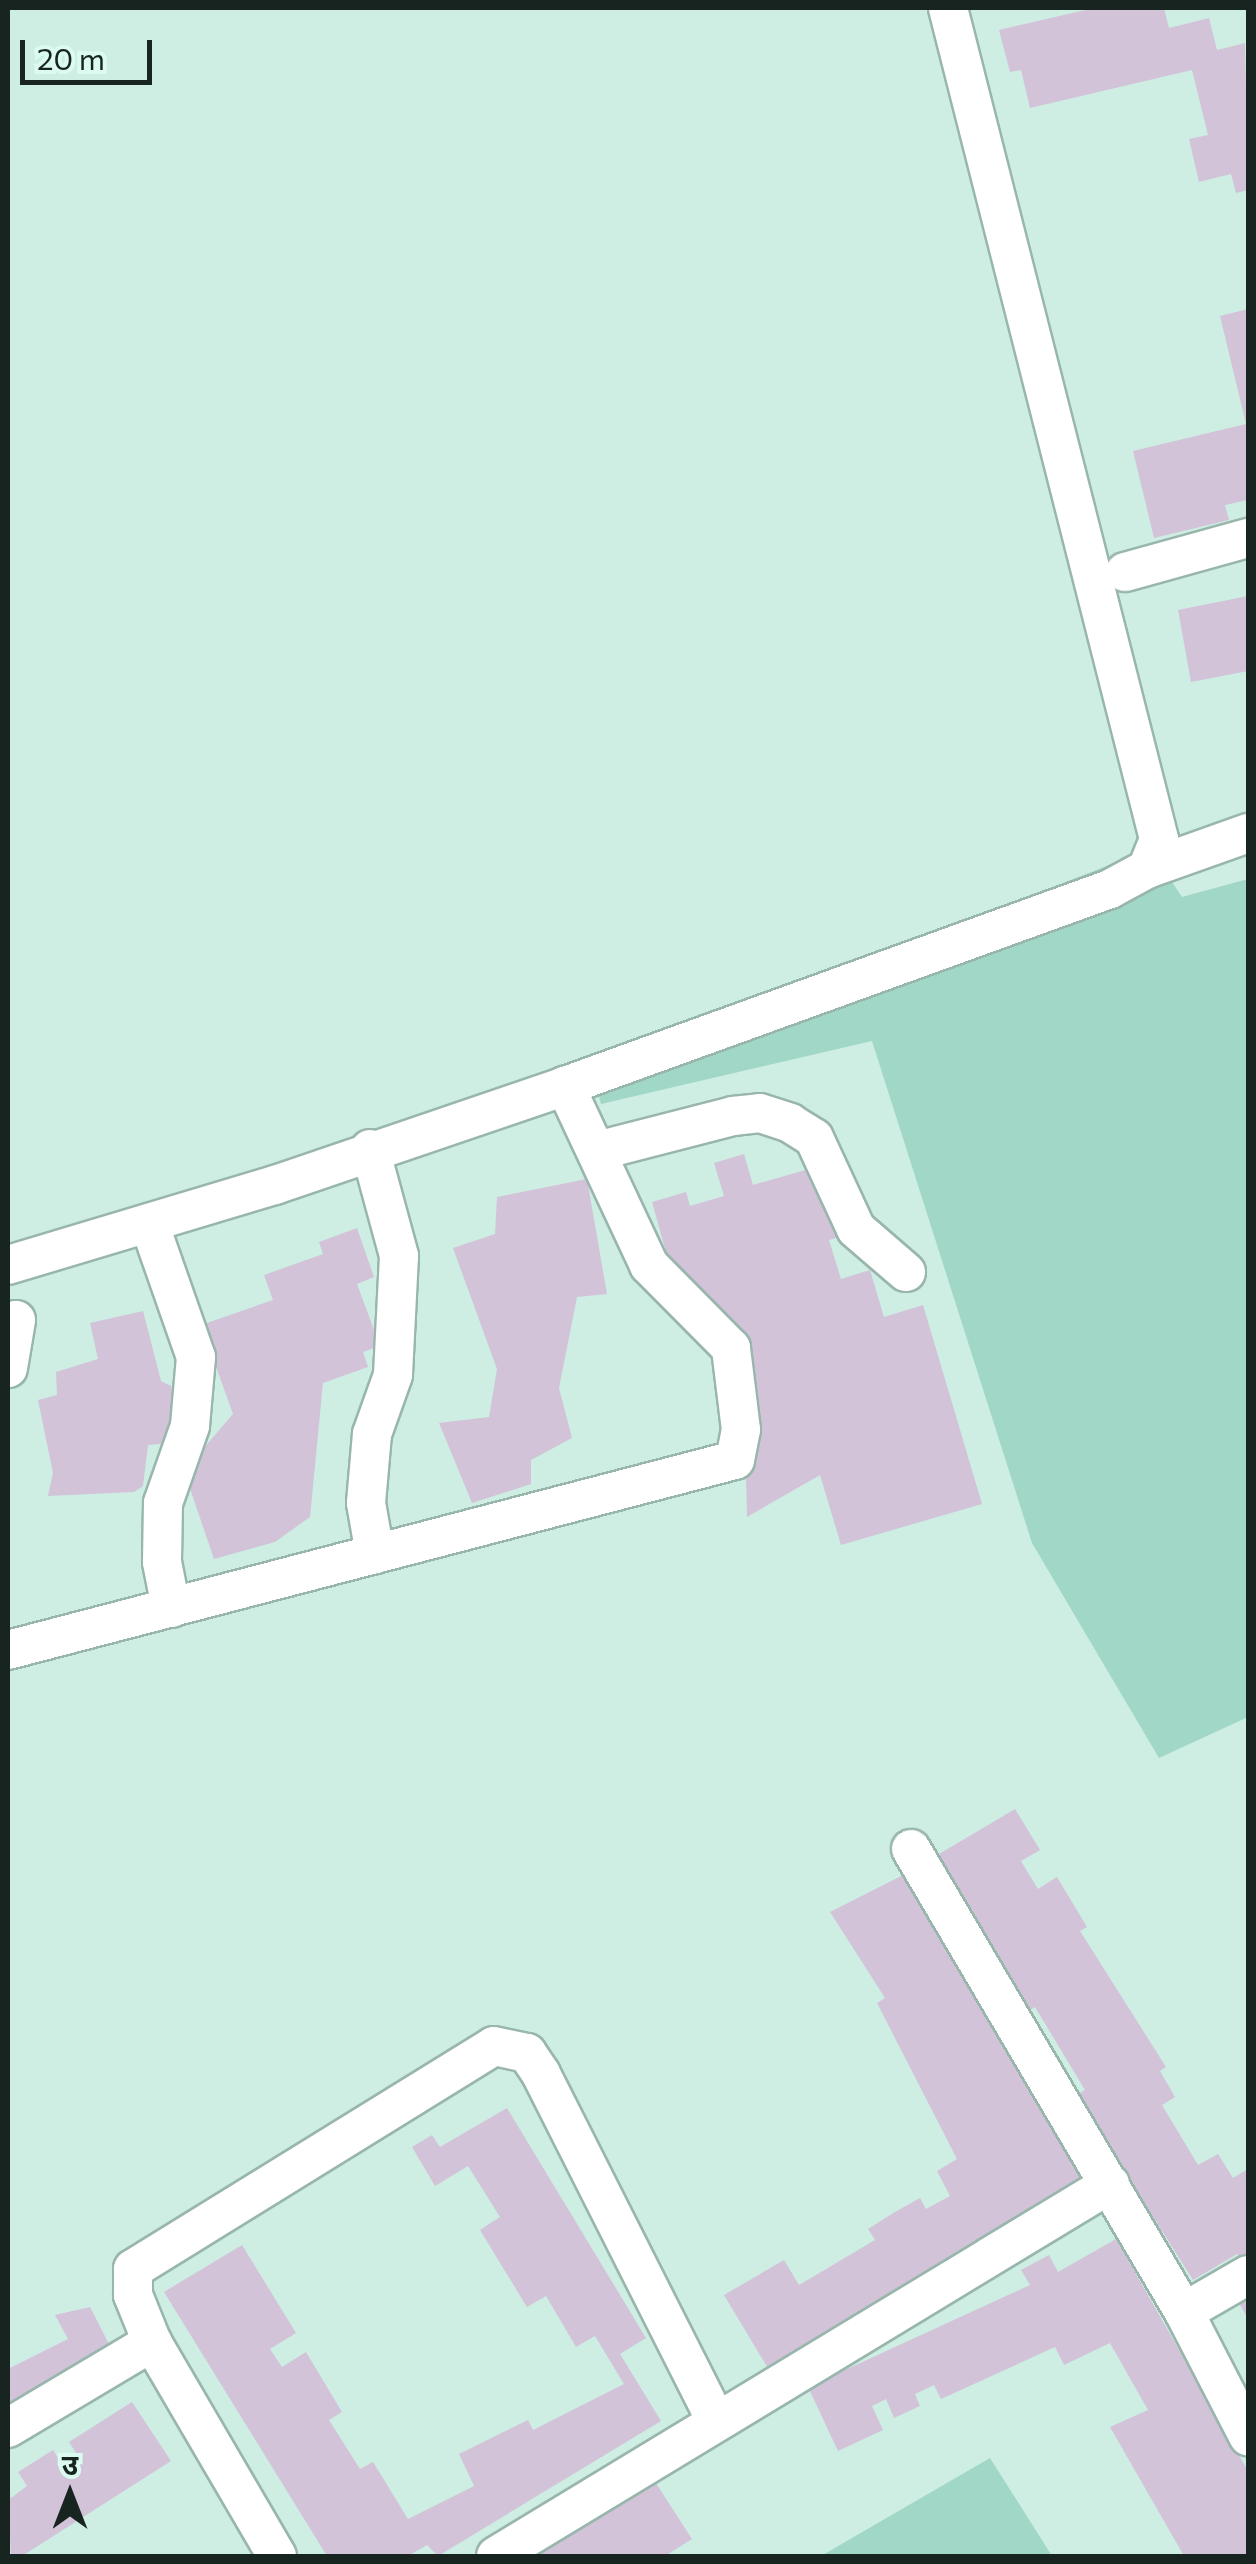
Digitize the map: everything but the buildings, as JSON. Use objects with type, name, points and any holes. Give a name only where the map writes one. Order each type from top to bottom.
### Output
[{"type":"street","points":[[958,9],[1159,839],[1147,869]]},
{"type":"street","points":[[1126,572],[1248,538]]},
{"type":"street","points":[[8,1265],[565,1086],[1110,889],[1147,869],[1248,833]]},
{"type":"street","points":[[8,1650],[735,1460],[741,1430],[731,1348],[649,1266],[565,1086]]},
{"type":"street","points":[[598,1151],[733,1116],[760,1113],[790,1122],[814,1138],[856,1229],[906,1272]]},
{"type":"street","points":[[370,1149],[399,1256],[393,1375],[372,1434],[366,1502],[375,1554]]},
{"type":"street","points":[[148,1222],[196,1356],[190,1426],[163,1503],[162,1562],[172,1608]]},
{"type":"street","points":[[8,1322],[16,1320],[8,1368]]},
{"type":"street","points":[[912,1849],[1184,2312],[1248,2436]]},
{"type":"street","points":[[277,2556],[152,2342],[133,2294],[133,2269],[141,2260],[494,2046],[511,2045],[527,2053],[541,2074],[716,2420]]},
{"type":"street","points":[[496,2556],[1110,2184]]},
{"type":"street","points":[[1184,2312],[1248,2275]]},
{"type":"street","points":[[8,2428],[152,2342]]},
{"type":"green space","points":[[1150,849],[1182,897],[1248,879],[1248,1717],[1159,1758],[1032,1543],[872,1041],[601,1104],[591,1068]]},
{"type":"green space","points":[[990,2458],[1052,2556],[821,2556]]}]
